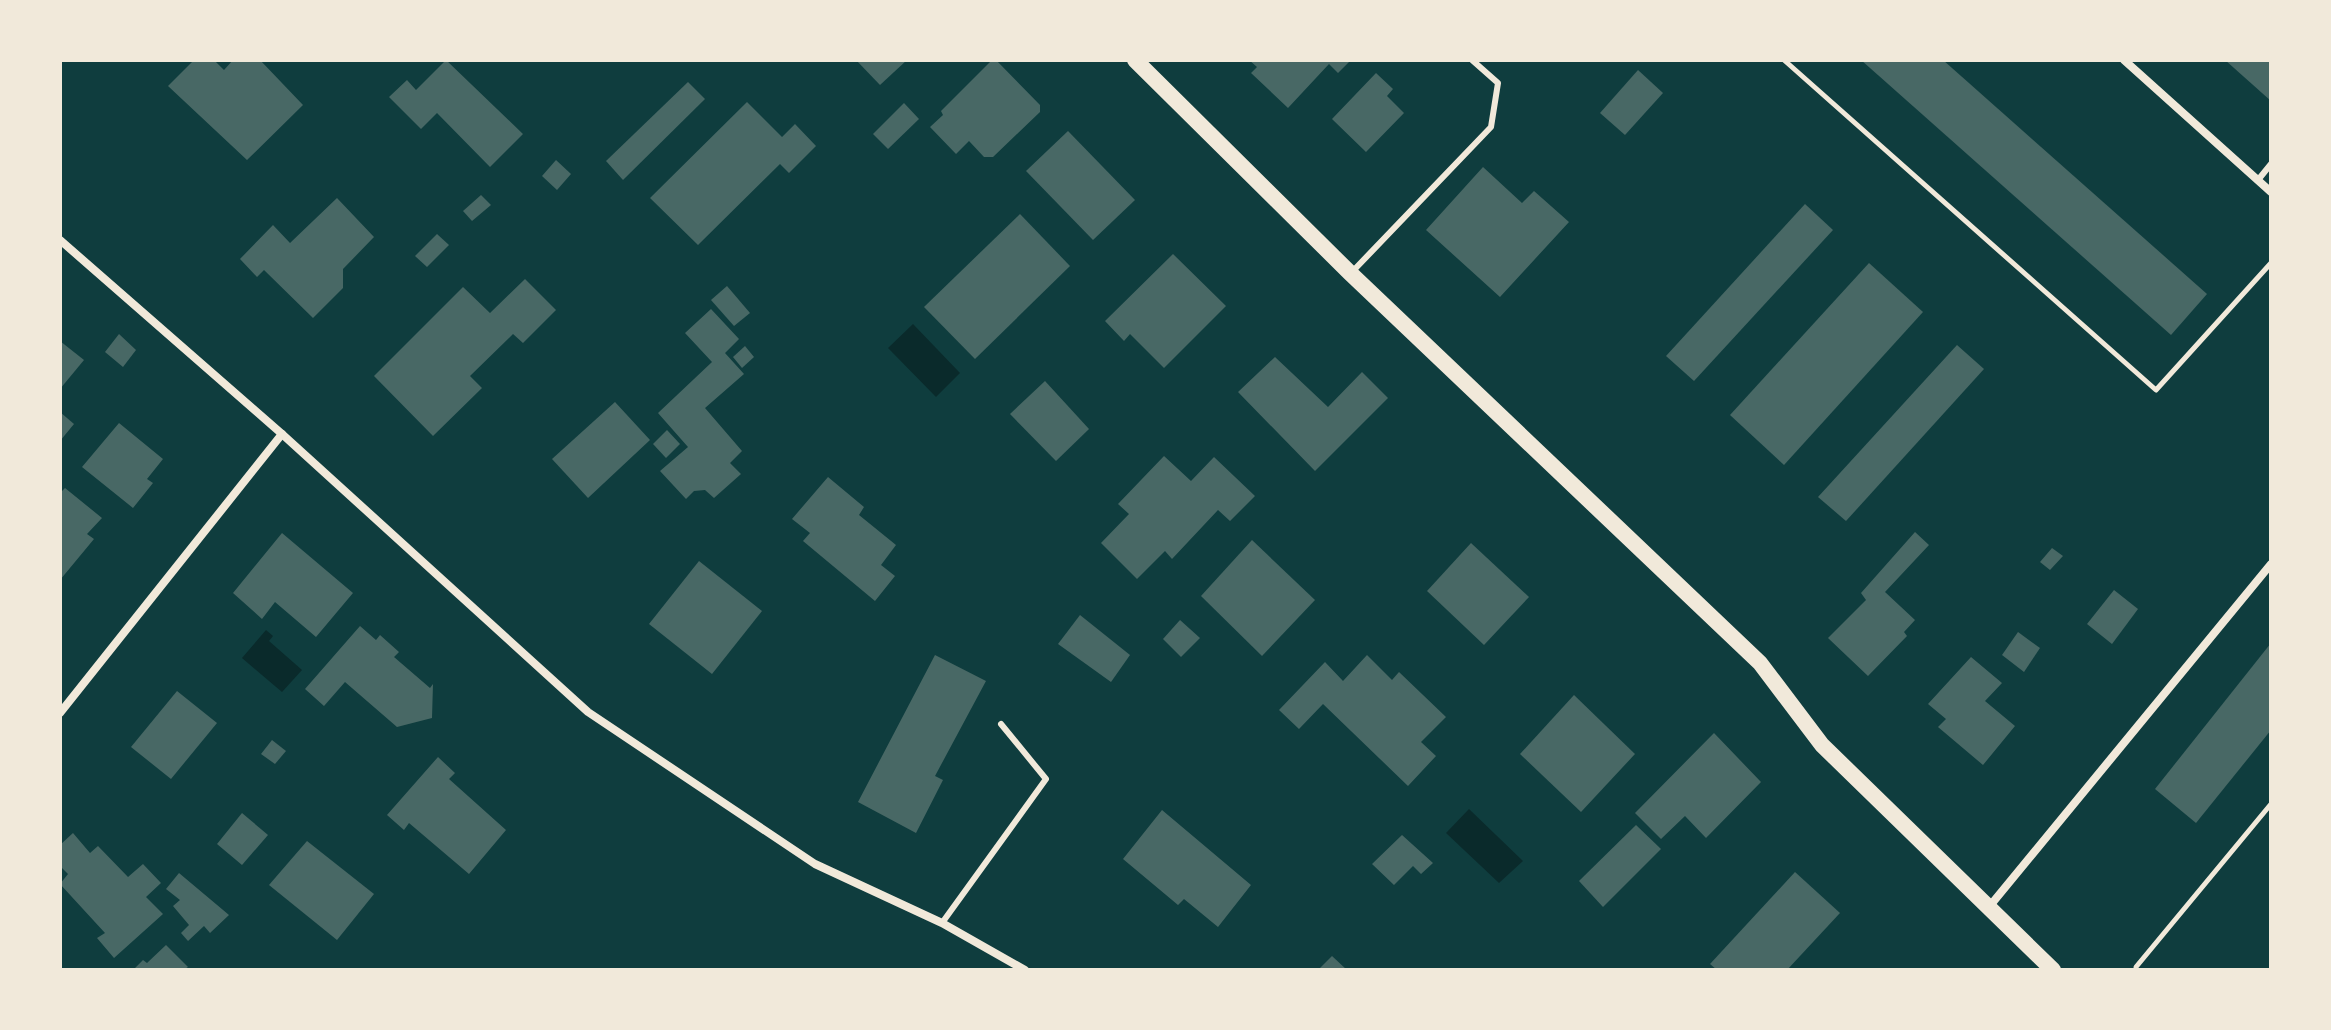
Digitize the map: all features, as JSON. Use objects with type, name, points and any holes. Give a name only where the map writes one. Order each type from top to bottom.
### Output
[{"type":"main road","points":[[1135,60],[1350,273],[1760,663],[1822,745],[2053,970]]},
{"type":"street","points":[[2124,60],[2271,192]]},
{"type":"street","points":[[60,240],[282,434],[588,712],[815,864],[942,923],[1025,970]]},
{"type":"street","points":[[60,713],[282,434]]},
{"type":"street","points":[[1989,907],[2271,564]]},
{"type":"lane","points":[[1350,273],[1491,127],[1498,83],[1472,60]]},
{"type":"lane","points":[[2258,180],[2271,164]]},
{"type":"lane","points":[[942,923],[1046,779],[1001,724]]},
{"type":"path","points":[[1784,60],[2156,390],[2271,263]]},
{"type":"path","points":[[2136,967],[2268,814],[2271,804]]},
{"type":"water","points":[[913,324],[960,373],[936,397],[888,348]]},
{"type":"water","points":[[266,630],[273,636],[269,641],[302,670],[282,692],[242,658]]},
{"type":"water","points":[[1469,809],[1523,861],[1499,883],[1446,833]]},
{"type":"building","points":[[194,60],[214,60],[224,70],[233,60],[260,60],[303,105],[247,160],[168,86]]},
{"type":"building","points":[[446,60],[523,134],[490,167],[437,113],[421,129],[389,97],[407,80],[416,90]]},
{"type":"building","points":[[856,60],[907,60],[880,85]]},
{"type":"building","points":[[992,60],[996,60],[1040,105],[1040,112],[993,157],[984,157],[969,141],[956,154],[930,127],[943,115],[941,111]]},
{"type":"building","points":[[1249,60],[1351,60],[1338,73],[1329,64],[1288,108],[1251,73],[1257,67]]},
{"type":"building","points":[[1861,60],[1943,60],[2207,294],[2171,335]]},
{"type":"building","points":[[2225,60],[2271,60],[2271,101]]},
{"type":"building","points":[[1638,70],[1663,93],[1625,135],[1600,113]]},
{"type":"building","points":[[1376,73],[1393,89],[1387,96],[1404,113],[1366,152],[1332,119]]},
{"type":"building","points":[[688,82],[705,99],[623,180],[606,161]]},
{"type":"building","points":[[747,102],[782,137],[795,124],[816,146],[789,173],[780,164],[698,245],[650,198]]},
{"type":"building","points":[[904,103],[919,119],[888,149],[873,134]]},
{"type":"building","points":[[1068,131],[1135,200],[1093,240],[1026,171]]},
{"type":"building","points":[[556,160],[571,174],[557,190],[542,176]]},
{"type":"building","points":[[1483,167],[1522,203],[1534,191],[1569,222],[1500,297],[1426,230]]},
{"type":"building","points":[[481,195],[491,205],[472,221],[463,211]]},
{"type":"building","points":[[337,198],[374,237],[343,269],[343,288],[313,318],[264,270],[257,277],[240,259],[273,225],[290,243]]},
{"type":"building","points":[[1805,204],[1833,230],[1694,381],[1666,356]]},
{"type":"building","points":[[1020,214],[1070,266],[975,359],[924,307]]},
{"type":"building","points":[[437,234],[449,245],[427,267],[415,256]]},
{"type":"building","points":[[1173,254],[1226,306],[1164,368],[1130,334],[1124,341],[1105,321]]},
{"type":"building","points":[[1869,263],[1923,312],[1784,465],[1730,415]]},
{"type":"building","points":[[525,279],[556,310],[523,343],[513,334],[470,376],[482,388],[433,436],[374,376],[463,287],[490,313]]},
{"type":"building","points":[[727,286],[750,313],[734,326],[711,300]]},
{"type":"building","points":[[711,309],[739,339],[725,353],[744,374],[705,408],[742,451],[730,463],[741,474],[714,498],[705,490],[694,491],[686,499],[660,471],[688,447],[658,413],[712,362],[685,333]]},
{"type":"building","points":[[119,334],[136,350],[123,367],[105,352]]},
{"type":"building","points":[[60,341],[84,360],[60,389]]},
{"type":"building","points":[[1957,345],[1984,369],[1846,521],[1818,497]]},
{"type":"building","points":[[745,346],[754,357],[742,368],[733,357]]},
{"type":"building","points":[[1275,357],[1328,407],[1362,372],[1388,398],[1315,471],[1238,392]]},
{"type":"building","points":[[1045,381],[1089,429],[1056,461],[1010,414]]},
{"type":"building","points":[[615,402],[650,440],[588,498],[552,459]]},
{"type":"building","points":[[60,412],[74,424],[60,441]]},
{"type":"building","points":[[119,423],[163,459],[147,479],[153,483],[133,508],[82,467]]},
{"type":"building","points":[[667,430],[680,444],[666,458],[653,444]]},
{"type":"building","points":[[1164,456],[1191,481],[1214,457],[1255,496],[1230,521],[1218,510],[1172,559],[1165,551],[1137,579],[1101,543],[1129,514],[1118,504]]},
{"type":"building","points":[[828,477],[864,507],[859,515],[896,545],[881,565],[895,576],[875,601],[803,541],[810,533],[792,519]]},
{"type":"building","points":[[65,488],[102,518],[87,534],[94,539],[60,580],[60,493]]},
{"type":"building","points":[[1915,532],[1929,545],[1885,592],[1915,620],[1904,632],[1907,636],[1868,676],[1828,638],[1866,600],[1861,593]]},
{"type":"building","points":[[282,533],[353,593],[316,637],[275,602],[262,619],[233,593]]},
{"type":"building","points":[[1252,540],[1315,600],[1262,656],[1201,596]]},
{"type":"building","points":[[1471,543],[1529,597],[1484,645],[1427,591]]},
{"type":"building","points":[[2052,548],[2063,556],[2050,570],[2040,562]]},
{"type":"building","points":[[699,561],[762,611],[712,674],[649,624]]},
{"type":"building","points":[[2114,590],[2138,609],[2112,644],[2087,624]]},
{"type":"building","points":[[1080,615],[1130,655],[1111,682],[1058,644]]},
{"type":"building","points":[[1180,620],[1200,638],[1181,657],[1163,639]]},
{"type":"building","points":[[360,626],[376,640],[380,635],[399,652],[394,657],[430,688],[433,684],[432,718],[397,727],[345,682],[324,706],[305,689]]},
{"type":"building","points":[[2018,632],[2040,648],[2024,672],[2002,655]]},
{"type":"building","points":[[2271,643],[2271,730],[2196,823],[2155,789]]},
{"type":"building","points":[[935,655],[986,681],[935,776],[943,780],[916,833],[858,802]]},
{"type":"building","points":[[1367,655],[1392,680],[1399,672],[1446,717],[1421,742],[1436,756],[1408,786],[1323,704],[1299,729],[1279,710],[1325,662],[1343,681]]},
{"type":"building","points":[[1971,657],[2002,683],[1985,701],[2015,726],[1983,765],[1938,727],[1946,719],[1928,704]]},
{"type":"building","points":[[177,691],[217,723],[171,779],[131,747]]},
{"type":"building","points":[[1574,695],[1635,754],[1581,812],[1520,754]]},
{"type":"building","points":[[1714,733],[1761,782],[1706,838],[1685,816],[1661,839],[1635,813]]},
{"type":"building","points":[[272,740],[286,751],[275,764],[261,754]]},
{"type":"building","points":[[438,757],[455,773],[449,779],[506,830],[469,874],[409,823],[404,830],[387,815]]},
{"type":"building","points":[[1162,810],[1251,885],[1218,927],[1184,899],[1178,905],[1123,859]]},
{"type":"building","points":[[242,813],[268,835],[242,865],[217,844]]},
{"type":"building","points":[[1636,825],[1661,849],[1603,907],[1579,881]]},
{"type":"building","points":[[73,833],[90,853],[98,846],[128,877],[143,864],[161,883],[146,897],[163,914],[114,958],[97,938],[105,933],[60,884],[68,874],[60,866],[60,845]]},
{"type":"building","points":[[1402,835],[1433,863],[1421,874],[1413,866],[1394,885],[1372,864]]},
{"type":"building","points":[[307,841],[374,894],[337,940],[269,885]]},
{"type":"building","points":[[1795,872],[1840,913],[1787,970],[1717,970],[1710,964]]},
{"type":"building","points":[[179,873],[229,915],[210,933],[204,926],[188,941],[181,933],[189,925],[173,906],[180,900],[166,889]]},
{"type":"building","points":[[166,945],[188,967],[183,970],[133,970],[143,960],[147,963]]},
{"type":"building","points":[[1332,956],[1347,970],[1318,970]]}]
